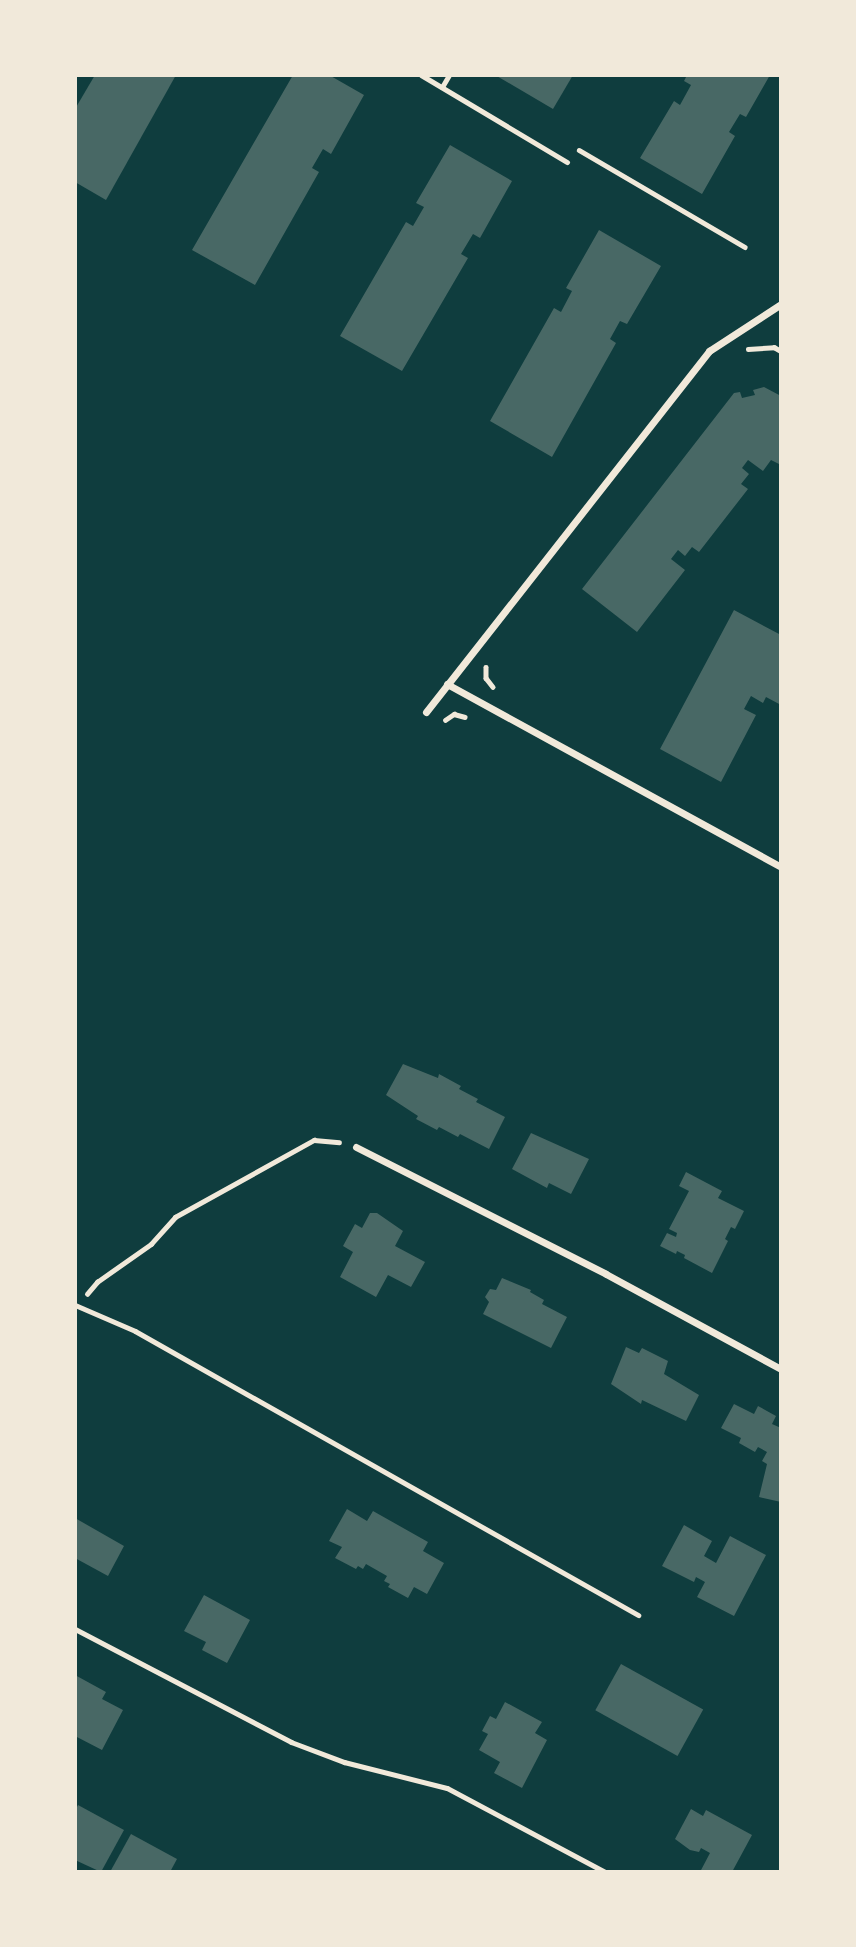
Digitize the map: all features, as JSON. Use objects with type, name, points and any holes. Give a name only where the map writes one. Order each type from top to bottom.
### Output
[{"type":"street","points":[[426,712],[709,351],[781,304]]},
{"type":"street","points":[[447,684],[781,867]]},
{"type":"street","points":[[356,1147],[607,1274],[781,1369]]},
{"type":"lane","points":[[421,75],[567,162]]},
{"type":"lane","points":[[442,87],[449,75]]},
{"type":"lane","points":[[76,1305],[135,1331],[638,1615]]},
{"type":"lane","points":[[75,1629],[291,1742],[344,1762],[447,1788],[605,1872]]},
{"type":"path","points":[[576,148],[746,247]]},
{"type":"path","points":[[745,350],[774,347],[781,351]]},
{"type":"path","points":[[488,662],[486,678],[495,688]]},
{"type":"path","points":[[443,722],[454,714],[469,719]]},
{"type":"path","points":[[76,1305],[97,1282],[151,1244],[175,1217],[314,1140],[333,1140],[356,1147]]},
{"type":"building","points":[[95,75],[176,75],[106,200],[75,182],[75,109]]},
{"type":"building","points":[[293,75],[329,75],[364,95],[331,154],[323,149],[312,168],[319,172],[255,285],[192,250]]},
{"type":"building","points":[[495,75],[573,75],[553,109]]},
{"type":"building","points":[[687,75],[770,75],[746,117],[740,114],[729,132],[735,136],[702,194],[640,158],[674,101],[680,105],[691,85],[684,81]]},
{"type":"building","points":[[450,145],[512,181],[480,238],[473,234],[461,254],[468,258],[402,371],[340,336],[406,222],[413,226],[424,207],[416,203]]},
{"type":"building","points":[[599,230],[661,266],[627,324],[620,321],[610,339],[616,343],[552,457],[490,421],[554,308],[561,312],[572,291],[566,288]]},
{"type":"building","points":[[764,387],[781,396],[781,465],[771,460],[763,471],[748,460],[742,468],[749,474],[741,484],[748,489],[699,552],[692,547],[685,556],[678,550],[671,559],[685,570],[637,632],[582,589],[734,393],[740,392],[742,398],[755,395],[753,390]]},
{"type":"building","points":[[734,610],[781,635],[781,705],[766,697],[763,703],[751,696],[744,709],[756,715],[721,782],[660,749]]},
{"type":"building","points":[[403,1064],[438,1078],[439,1074],[461,1086],[459,1089],[478,1099],[476,1102],[505,1117],[489,1149],[460,1134],[458,1137],[439,1127],[437,1130],[416,1119],[418,1116],[386,1095]]},
{"type":"building","points":[[531,1133],[589,1159],[571,1194],[549,1183],[547,1188],[512,1169]]},
{"type":"building","points":[[686,1172],[722,1191],[718,1198],[744,1211],[735,1229],[731,1227],[725,1239],[728,1241],[712,1273],[684,1258],[685,1255],[677,1251],[676,1254],[660,1246],[667,1233],[676,1237],[677,1233],[669,1229],[689,1191],[679,1186]]},
{"type":"building","points":[[370,1213],[377,1213],[403,1231],[395,1246],[425,1262],[411,1287],[388,1275],[376,1297],[340,1277],[353,1252],[343,1246],[355,1224],[362,1228]]},
{"type":"building","points":[[502,1278],[531,1290],[530,1292],[544,1300],[542,1304],[567,1317],[551,1348],[483,1314],[489,1302],[485,1297],[490,1289],[496,1290]]},
{"type":"building","points":[[626,1347],[639,1353],[642,1348],[668,1361],[664,1374],[699,1395],[686,1421],[642,1400],[641,1404],[611,1384]]},
{"type":"building","points":[[734,1404],[754,1414],[758,1406],[776,1416],[772,1424],[781,1428],[781,1502],[759,1497],[767,1464],[762,1461],[767,1452],[758,1447],[755,1452],[739,1443],[741,1438],[721,1428]]},
{"type":"building","points":[[347,1509],[367,1521],[373,1511],[428,1542],[423,1551],[444,1563],[427,1594],[414,1587],[408,1598],[388,1587],[390,1584],[384,1581],[387,1576],[366,1564],[363,1569],[358,1566],[356,1569],[335,1558],[342,1547],[329,1541]]},
{"type":"building","points":[[75,1518],[124,1546],[108,1576],[75,1558]]},
{"type":"building","points":[[684,1525],[712,1541],[704,1556],[716,1563],[730,1536],[766,1555],[734,1616],[697,1597],[705,1582],[696,1577],[694,1582],[662,1566]]},
{"type":"building","points":[[204,1595],[250,1620],[227,1663],[202,1650],[206,1642],[184,1631]]},
{"type":"building","points":[[621,1664],[703,1710],[678,1756],[595,1710]]},
{"type":"building","points":[[75,1675],[106,1692],[102,1699],[123,1710],[102,1750],[75,1736]]},
{"type":"building","points":[[505,1702],[542,1722],[535,1733],[547,1740],[522,1788],[494,1773],[500,1762],[479,1750],[488,1734],[482,1731],[490,1716],[496,1719]]},
{"type":"building","points":[[78,1805],[124,1830],[101,1872],[75,1860],[75,1811]]},
{"type":"building","points":[[691,1809],[703,1816],[706,1810],[752,1835],[732,1872],[700,1872],[710,1853],[701,1848],[699,1852],[690,1850],[675,1839]]},
{"type":"building","points":[[131,1834],[177,1859],[170,1872],[110,1872]]}]
